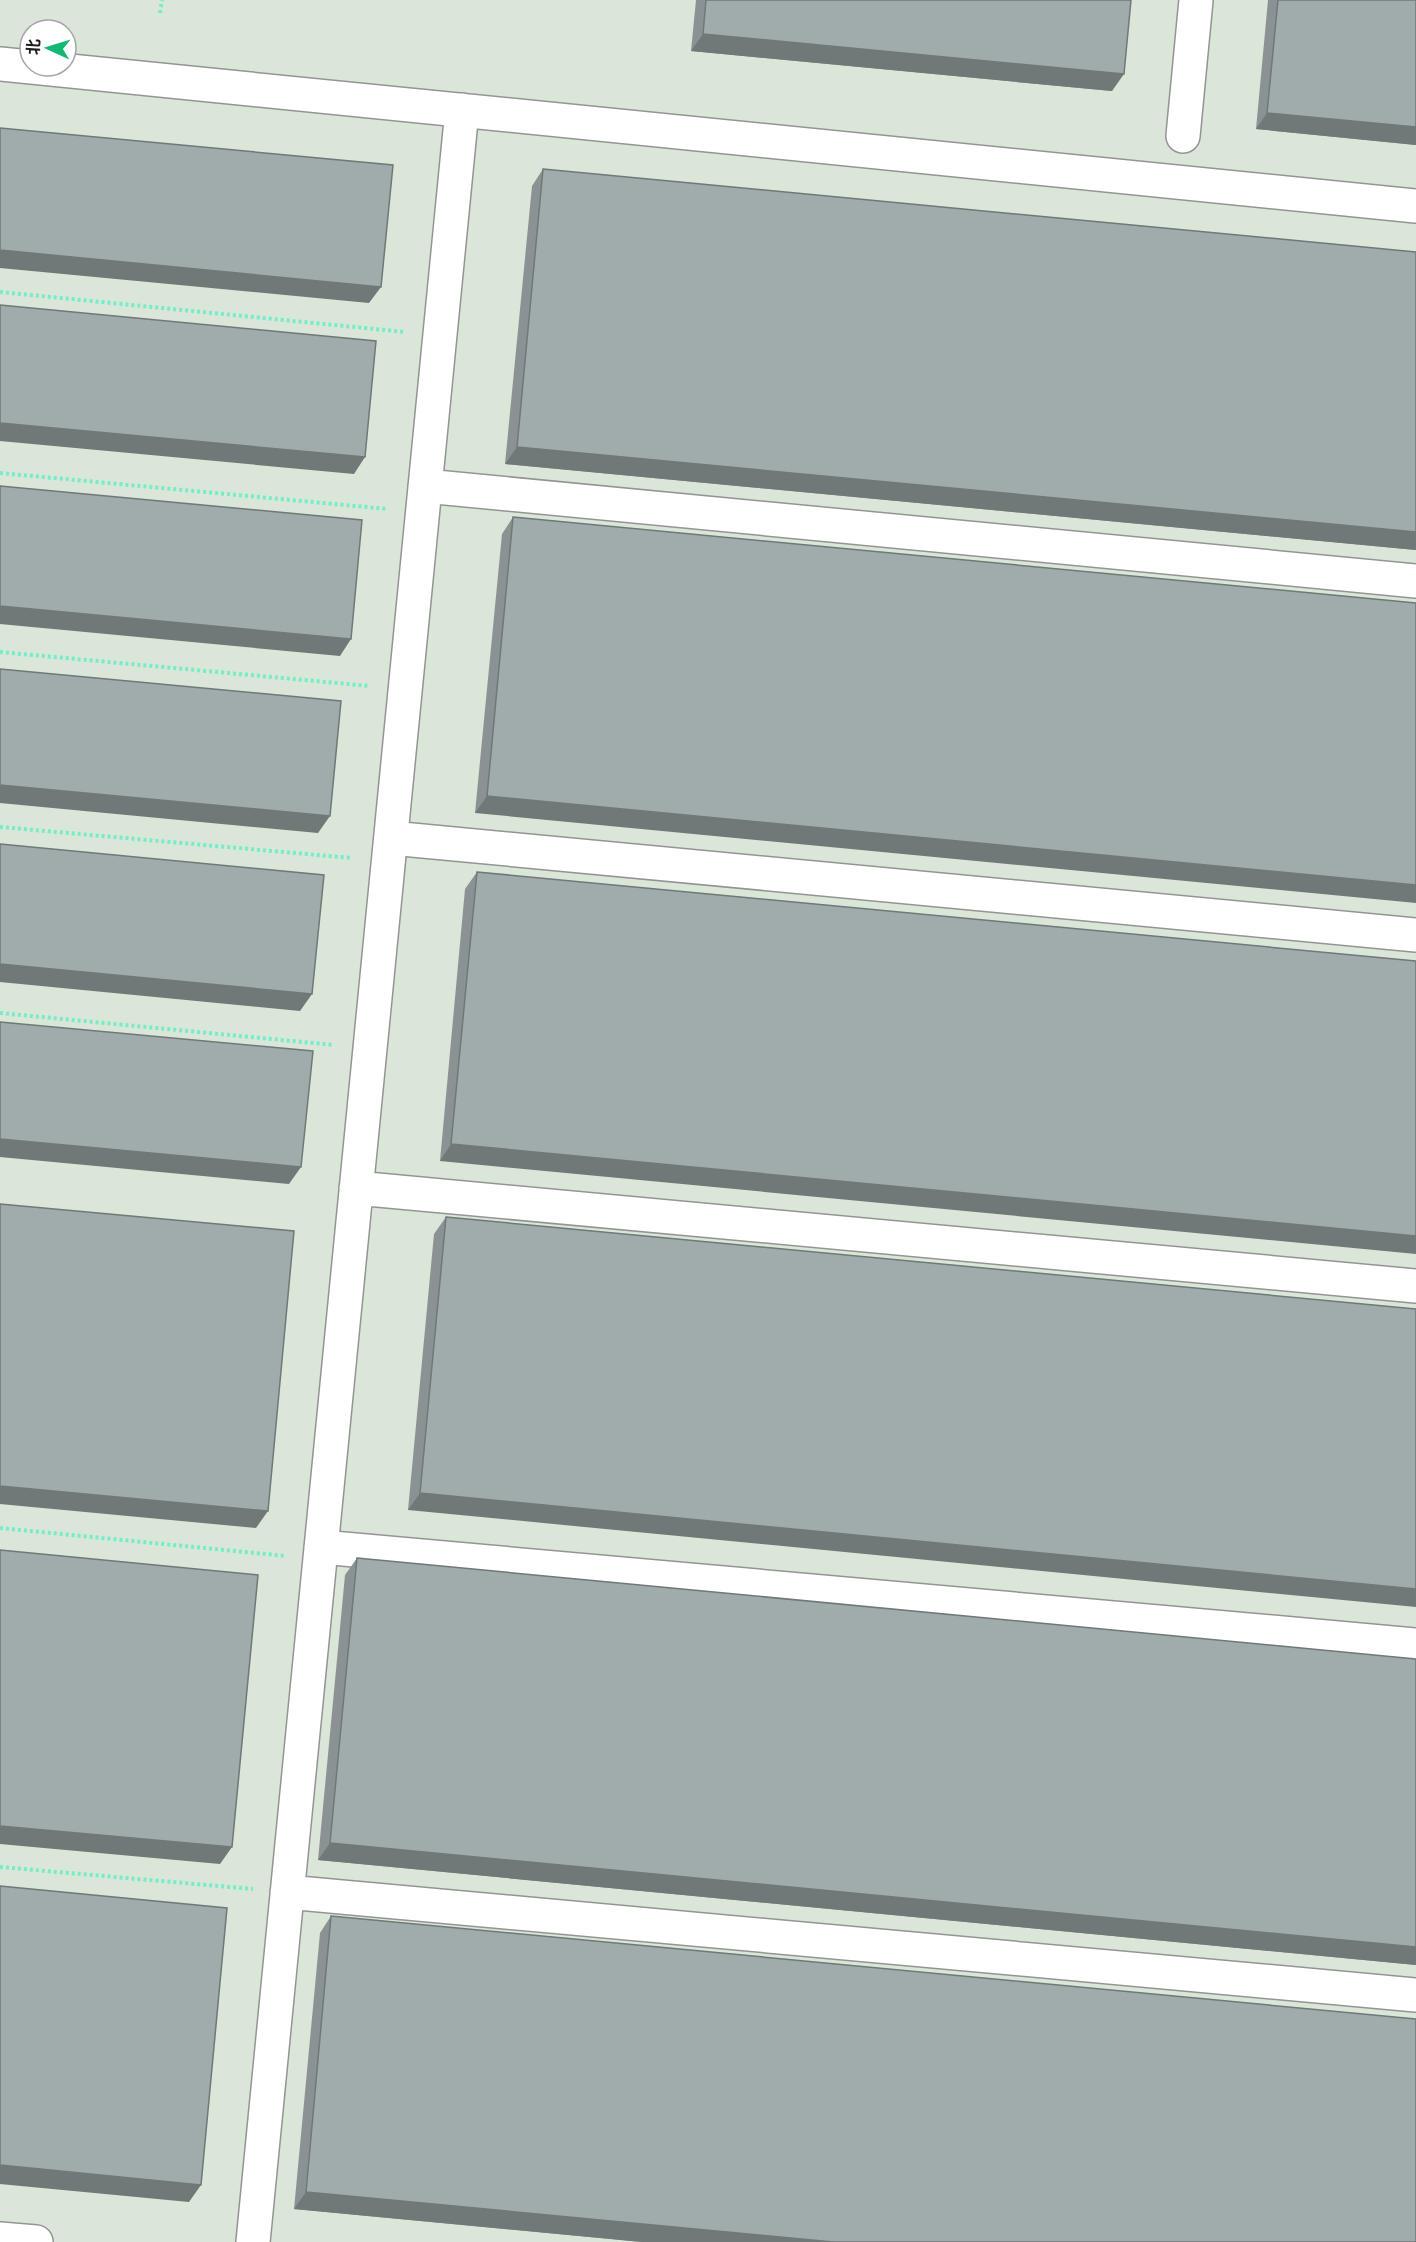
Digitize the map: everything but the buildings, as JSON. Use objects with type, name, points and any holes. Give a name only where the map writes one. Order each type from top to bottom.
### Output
[{"type":"lane","points":[[1183,136],[1196,0]]},
{"type":"lane","points":[[0,64],[1416,206]]},
{"type":"lane","points":[[253,2242],[462,110]]},
{"type":"lane","points":[[424,499],[1416,581]]},
{"type":"lane","points":[[390,849],[1416,935]]},
{"type":"lane","points":[[357,1188],[1416,1286]]},
{"type":"lane","points":[[321,1553],[1416,1645]]},
{"type":"lane","points":[[287,1892],[1416,1995]]},
{"type":"lane","points":[[0,2239],[36,2242]]},
{"type":"path","points":[[160,13],[162,0]]},
{"type":"path","points":[[0,292],[440,335]]},
{"type":"path","points":[[0,473],[424,499]]},
{"type":"path","points":[[0,652],[405,689]]},
{"type":"path","points":[[0,827],[390,849]]},
{"type":"path","points":[[0,1013],[370,1048]]},
{"type":"path","points":[[0,1528],[321,1553]]},
{"type":"path","points":[[0,1867],[287,1892]]},
{"type":"shaded area","points":[[0,0],[1416,0],[1416,2242],[0,2242]]}]
